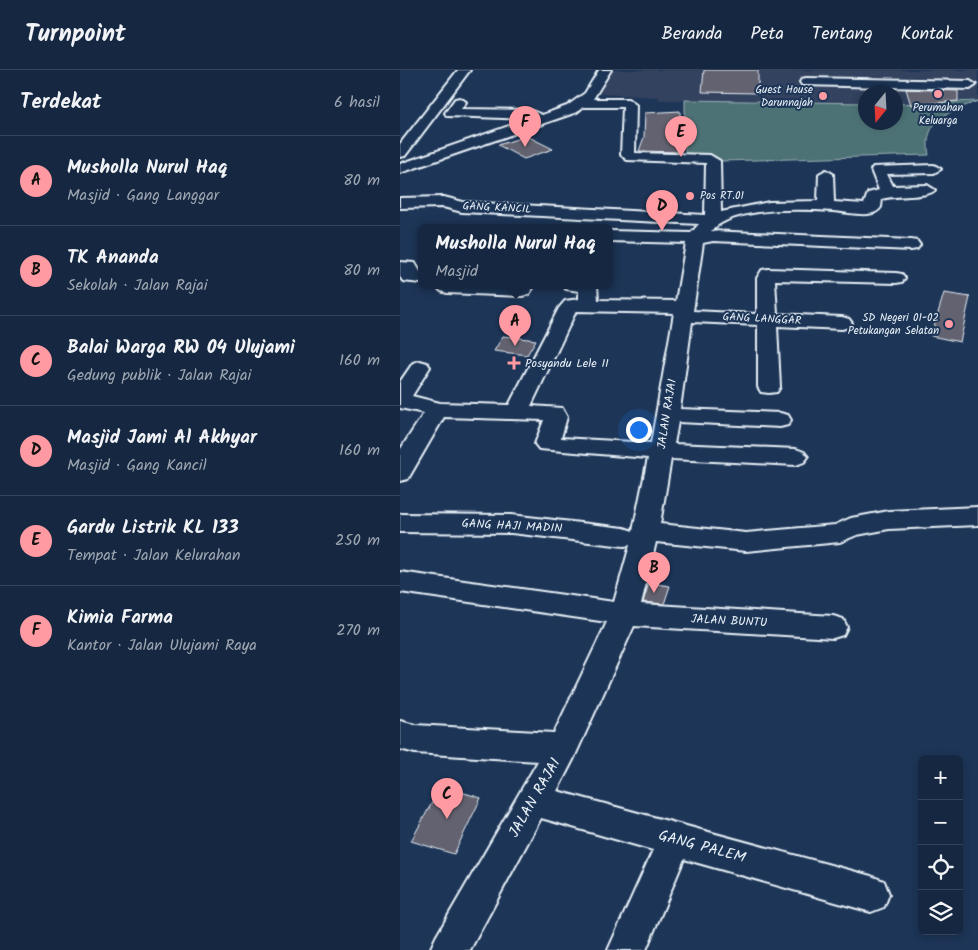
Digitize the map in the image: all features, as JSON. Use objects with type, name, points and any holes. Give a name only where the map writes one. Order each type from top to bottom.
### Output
[{"type":"street","points":[[400,153],[424,125],[464,70]]},
{"type":"street","points":[[460,102],[452,113],[536,113],[572,109],[590,95],[606,70]]},
{"type":"street","points":[[895,70],[899,84]]},
{"type":"street","points":[[806,82],[970,85]]},
{"type":"street","points":[[582,103],[628,103],[630,105],[628,154],[632,158],[710,159],[713,162],[714,220]]},
{"type":"street","points":[[400,169],[536,113]]},
{"type":"street","points":[[408,124],[424,125]]},
{"type":"street","points":[[887,191],[878,170],[934,169]]},
{"type":"street","points":[[826,174],[826,205]]},
{"type":"street","points":[[695,239],[714,220],[737,211],[755,208],[826,205],[869,209],[873,207],[874,196],[887,191],[927,190]]},
{"type":"street","name":"GANG KANCIL","points":[[400,203],[444,202],[462,207],[714,220]]},
{"type":"street","points":[[613,236],[695,239],[713,236],[911,246]]},
{"type":"street","name":"JALAN RAJAI","points":[[449,950],[563,748],[626,614],[635,534],[661,451],[695,239]]},
{"type":"street","points":[[400,267],[409,267],[411,270],[409,277],[418,278]]},
{"type":"street","points":[[769,386],[766,278],[768,274],[896,278]]},
{"type":"street","points":[[497,289],[523,289]]},
{"type":"street","points":[[588,304],[589,289]]},
{"type":"street","name":"GANG LANGGAR","points":[[517,411],[568,308],[572,304],[842,323]]},
{"type":"street","points":[[420,367],[400,400],[418,403],[437,410],[517,411],[556,415],[547,444],[796,457]]},
{"type":"street","points":[[400,473],[437,410]]},
{"type":"street","points":[[668,415],[780,420]]},
{"type":"street","name":"GANG HAJI MADIN","points":[[400,524],[511,524],[746,542],[804,538],[840,533],[849,528],[869,524],[978,516]]},
{"type":"street","points":[[400,582],[626,614]]},
{"type":"street","name":"JALAN BUNTU","points":[[626,614],[833,627]]},
{"type":"street","points":[[400,735],[415,739],[563,748]]},
{"type":"street","name":"GANG PALEM","points":[[532,800],[871,894]]},
{"type":"street","points":[[627,950],[675,840]]},
{"type":"shaded area","points":[[611,70],[978,70],[978,100],[903,104],[903,85],[858,85],[858,103],[659,100],[659,97],[598,94]]},
{"type":"green space","points":[[685,100],[858,103],[858,130],[903,130],[903,104],[978,101],[948,113],[934,125],[928,143],[929,155],[722,161],[712,157],[685,156]]},
{"type":"building","points":[[704,70],[758,70],[758,93],[702,92]]},
{"type":"building","name":"Perumahan Keluarga","points":[[906,89],[958,91],[958,101],[911,105]]},
{"type":"building","points":[[680,111],[680,152],[639,151],[644,137],[645,113]]},
{"type":"building","points":[[527,136],[553,149],[524,159],[498,145]]},
{"type":"building","name":"SD Negeri 01-02 Petukangan Selatan","points":[[944,293],[970,297],[960,342],[931,336]]},
{"type":"building","points":[[503,336],[536,340],[527,355],[494,351]]},
{"type":"building","points":[[649,583],[670,586],[664,604],[643,602]]},
{"type":"building","points":[[441,786],[481,798],[454,854],[411,841]]},
{"type":"place","name":"Perumahan Keluarga","points":[[938,94]]},
{"type":"place","name":"Guest House Darunnajah","points":[[823,96]]},
{"type":"place","name":"Kimia Farma","points":[[525,147]]},
{"type":"place","name":"Gardu Listrik KL 133","points":[[681,157]]},
{"type":"place","name":"Pos RT.01","points":[[690,196]]},
{"type":"place","name":"Masjid Jami Al Akhyar","points":[[662,231]]},
{"type":"place","name":"SD Negeri 01-02 Petukangan Selatan","points":[[949,324]]},
{"type":"place","name":"Musholla Nurul Haq","points":[[515,346]]},
{"type":"place","name":"Posyandu Lele II","points":[[514,363]]},
{"type":"place","name":"TK Ananda","points":[[654,593]]},
{"type":"place","name":"Balai Warga RW 04 Ulujami","points":[[447,819]]}]
